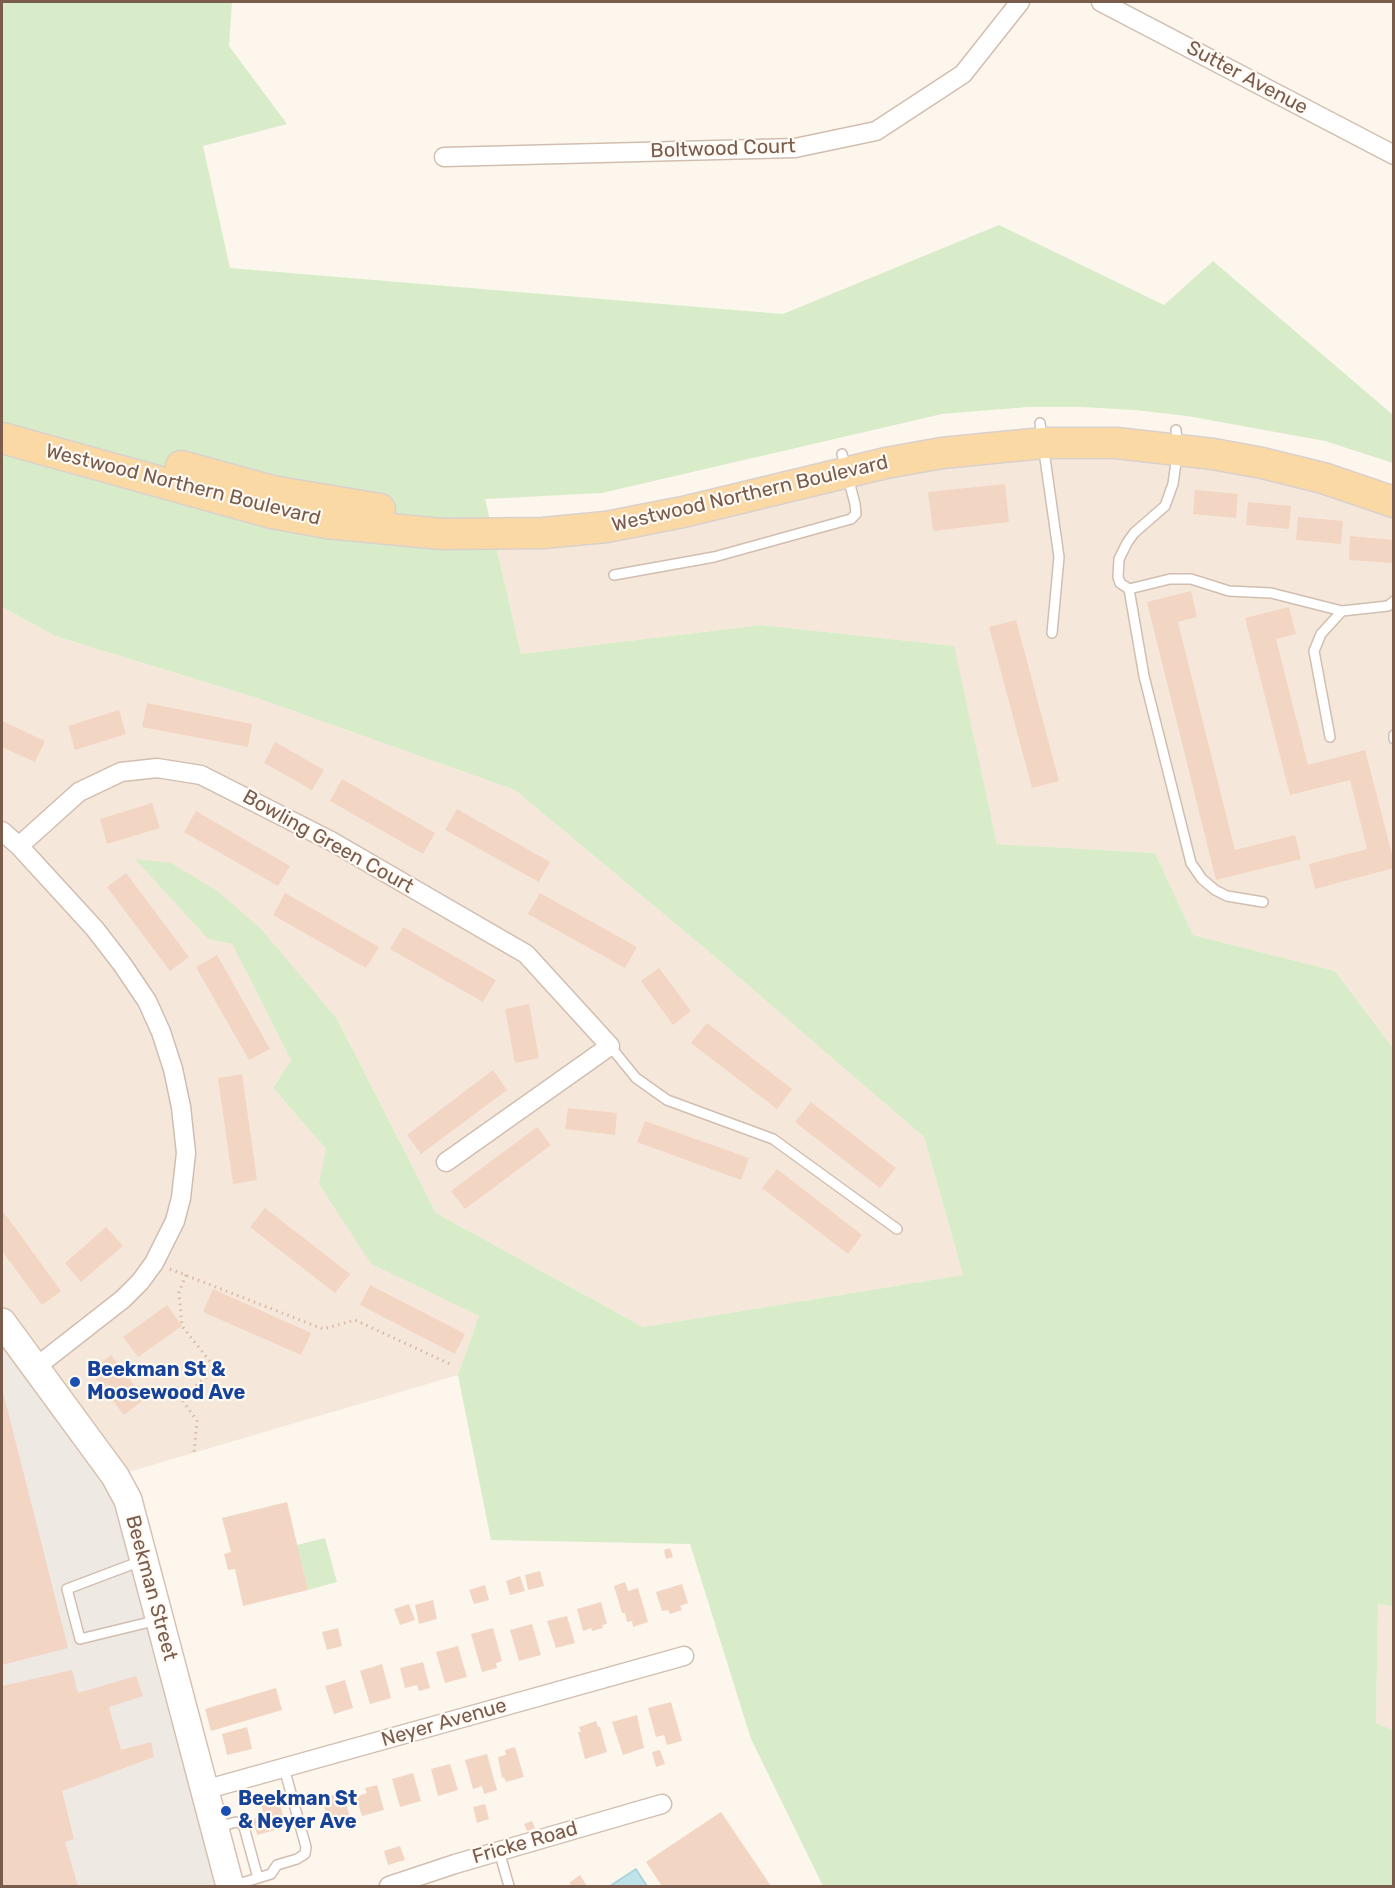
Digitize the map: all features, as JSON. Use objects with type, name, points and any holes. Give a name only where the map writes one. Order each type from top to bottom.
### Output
[{"type":"main road","name":"Westwood Northern Boulevard","points":[[2,418],[272,490],[337,503],[402,512],[467,515],[538,514],[602,509],[844,463],[942,453],[1041,433],[1116,443],[1177,439],[1273,446],[1394,480]]},
{"type":"main road","name":"Westwood Northern Boulevard","points":[[2,438],[272,513],[327,523],[442,534],[543,533],[606,527],[683,512],[844,463]]},
{"type":"main road","name":"Westwood Northern Boulevard","points":[[1177,439],[1262,463],[1323,477],[1394,502]]},
{"type":"main road","name":"Beekman Street","points":[[2,1322],[115,1476],[128,1500],[231,1887]]},
{"type":"street","name":"Boltwood Court","points":[[444,157],[795,148],[876,130],[963,74],[1020,2]]},
{"type":"street","name":"Sutter Avenue","points":[[1101,2],[1394,155]]},
{"type":"street","name":"Bowling Green Court","points":[[19,846],[79,792],[121,772],[157,768],[201,775],[331,841],[526,954],[610,1046]]},
{"type":"street","points":[[2,831],[19,846],[75,907],[122,964],[147,1001],[161,1032],[173,1069],[181,1107],[186,1153],[181,1198],[175,1221],[154,1263],[123,1299],[36,1367]]},
{"type":"street","points":[[446,1162],[610,1046]]},
{"type":"street","name":"Neyer Avenue","points":[[204,1790],[684,1656]]},
{"type":"street","name":"Fricke Road","points":[[389,1887],[499,1851],[662,1804]]},
{"type":"lane","points":[[1041,433],[1059,557],[1052,633]]},
{"type":"lane","points":[[1177,439],[1173,484],[1165,506],[1134,533],[1119,559],[1118,577],[1120,583],[1129,589],[1144,676],[1191,863],[1202,879],[1215,890],[1227,896],[1263,902]]},
{"type":"lane","points":[[614,575],[714,557],[851,519],[856,514],[844,463]]},
{"type":"lane","points":[[1129,589],[1170,579],[1191,579],[1229,591],[1271,593],[1342,611],[1388,606],[1394,601]]},
{"type":"lane","points":[[1330,737],[1314,651],[1321,634],[1342,611]]},
{"type":"lane","points":[[610,1046],[636,1078],[667,1100],[773,1138],[897,1229]]},
{"type":"lane","points":[[143,1561],[67,1589],[80,1639],[159,1619]]},
{"type":"lane","points":[[231,1887],[271,1874],[277,1865],[305,1854],[306,1847],[284,1768]]},
{"type":"lane","points":[[214,1828],[240,1823],[244,1827],[258,1878]]},
{"type":"lane","points":[[499,1851],[509,1887]]},
{"type":"path","points":[[154,1263],[323,1329],[355,1320],[452,1365]]},
{"type":"path","points":[[186,1275],[179,1292],[182,1326],[216,1369],[181,1398],[197,1421],[194,1452]]},
{"type":"shaded area","points":[[1116,443],[1393,502],[1393,1048],[1335,971],[1193,935],[1155,853],[997,844],[953,646],[761,625],[521,654],[493,534],[827,476]]},
{"type":"shaded area","points":[[2,607],[55,636],[257,698],[515,790],[714,956],[924,1137],[963,1275],[643,1327],[436,1213],[337,1019],[136,859],[208,939],[232,944],[291,1060],[273,1088],[326,1149],[320,1184],[371,1264],[479,1316],[458,1375],[115,1476],[2,1322]]},
{"type":"shaded area","points":[[2,1322],[115,1476],[230,1886],[2,1886]]},
{"type":"shaded area","points":[[1378,1604],[1393,1607],[1393,1730],[1376,1724]]},
{"type":"green space","points":[[2,2],[232,2],[229,46],[287,124],[203,146],[230,268],[783,314],[999,225],[1164,305],[1213,261],[1393,415],[1393,463],[1325,441],[1187,416],[1082,407],[1028,407],[942,414],[602,493],[485,499],[521,654],[761,625],[954,646],[997,844],[1155,853],[1193,935],[1335,971],[1393,1048],[1394,1607],[1378,1604],[1376,1723],[1393,1730],[1393,1886],[823,1886],[751,1739],[690,1544],[491,1540],[458,1375],[479,1316],[371,1264],[319,1184],[326,1149],[273,1088],[291,1060],[232,944],[208,939],[135,859],[171,863],[217,891],[261,929],[337,1019],[436,1213],[643,1327],[963,1275],[924,1137],[714,956],[515,790],[257,698],[55,636],[2,607]]},
{"type":"green space","points":[[325,1538],[337,1582],[308,1590],[297,1545]]},
{"type":"water","points":[[636,1869],[647,1886],[610,1886]]},
{"type":"building","points":[[1005,484],[1009,522],[933,531],[928,492]]},
{"type":"building","points":[[1195,490],[1238,494],[1236,518],[1193,514]]},
{"type":"building","points":[[1248,502],[1291,506],[1289,529],[1246,525]]},
{"type":"building","points":[[1298,517],[1343,521],[1341,544],[1296,540]]},
{"type":"building","points":[[1350,536],[1394,540],[1392,563],[1349,560]]},
{"type":"building","points":[[1191,591],[1197,617],[1178,622],[1235,850],[1295,835],[1301,859],[1216,880],[1147,602]]},
{"type":"building","points":[[1289,607],[1296,634],[1276,639],[1308,765],[1365,750],[1394,862],[1394,868],[1315,889],[1309,864],[1367,849],[1350,780],[1290,795],[1245,618]]},
{"type":"building","points":[[1016,620],[1059,781],[1032,788],[989,627]]},
{"type":"building","points":[[147,703],[252,724],[248,747],[142,727]]},
{"type":"building","points":[[119,710],[126,734],[75,750],[68,726]]},
{"type":"building","points":[[2,721],[45,741],[35,762],[2,747]]},
{"type":"building","points":[[275,742],[324,770],[312,790],[264,763]]},
{"type":"building","points":[[342,779],[435,833],[423,854],[330,801]]},
{"type":"building","points":[[152,803],[160,828],[107,844],[100,819]]},
{"type":"building","points":[[457,809],[550,862],[539,882],[445,830]]},
{"type":"building","points":[[196,811],[290,866],[278,886],[184,832]]},
{"type":"building","points":[[126,873],[189,957],[170,971],[107,887]]},
{"type":"building","points":[[285,893],[379,947],[366,968],[273,915]]},
{"type":"building","points":[[540,893],[637,947],[625,968],[528,914]]},
{"type":"building","points":[[403,927],[496,980],[483,1002],[390,949]]},
{"type":"building","points":[[217,955],[270,1049],[249,1060],[196,967]]},
{"type":"building","points":[[659,968],[691,1011],[673,1025],[641,981]]},
{"type":"building","points":[[529,1004],[539,1058],[515,1063],[505,1009]]},
{"type":"building","points":[[707,1023],[792,1089],[777,1109],[691,1043]]},
{"type":"building","points":[[493,1070],[507,1090],[421,1154],[407,1135]]},
{"type":"building","points":[[242,1074],[257,1180],[233,1184],[218,1078]]},
{"type":"building","points":[[811,1102],[896,1168],[880,1188],[795,1122]]},
{"type":"building","points":[[568,1108],[617,1113],[615,1135],[565,1129]]},
{"type":"building","points":[[645,1121],[749,1158],[741,1180],[637,1142]]},
{"type":"building","points":[[537,1127],[551,1145],[465,1209],[451,1191]]},
{"type":"building","points":[[777,1169],[862,1235],[848,1254],[762,1188]]},
{"type":"building","points":[[265,1208],[350,1274],[335,1293],[250,1227]]},
{"type":"building","points":[[2,1210],[61,1291],[42,1305],[2,1251]]},
{"type":"building","points":[[106,1227],[123,1246],[81,1282],[65,1263]]},
{"type":"building","points":[[370,1285],[465,1334],[455,1354],[360,1305]]},
{"type":"building","points":[[213,1289],[311,1333],[301,1355],[203,1312]]},
{"type":"building","points":[[167,1305],[182,1326],[138,1357],[123,1337]]},
{"type":"building","points":[[111,1355],[145,1399],[124,1415],[90,1371]]},
{"type":"building","points":[[2,1388],[68,1648],[2,1665]]},
{"type":"building","points":[[287,1502],[308,1590],[243,1606],[235,1569],[228,1570],[224,1554],[231,1552],[222,1518]]},
{"type":"building","points":[[670,1548],[673,1557],[666,1559],[664,1550]]},
{"type":"building","points":[[540,1571],[544,1586],[528,1590],[525,1575]]},
{"type":"building","points":[[520,1576],[525,1591],[510,1595],[506,1581]]},
{"type":"building","points":[[625,1582],[628,1591],[638,1588],[648,1622],[633,1627],[632,1621],[627,1622],[614,1586]]},
{"type":"building","points":[[682,1584],[688,1603],[680,1606],[682,1610],[670,1614],[668,1610],[662,1611],[656,1592]]},
{"type":"building","points":[[485,1585],[489,1600],[474,1604],[469,1590]]},
{"type":"building","points":[[433,1600],[437,1619],[419,1624],[415,1605]]},
{"type":"building","points":[[601,1602],[607,1624],[602,1625],[603,1628],[583,1631],[577,1609]]},
{"type":"building","points":[[409,1604],[415,1620],[400,1625],[394,1609]]},
{"type":"building","points":[[567,1616],[575,1643],[556,1648],[547,1621]]},
{"type":"building","points":[[532,1624],[541,1655],[519,1661],[510,1630]]},
{"type":"building","points":[[338,1628],[342,1646],[327,1650],[322,1632]]},
{"type":"building","points":[[493,1628],[502,1661],[496,1663],[497,1668],[482,1672],[471,1634]]},
{"type":"building","points":[[458,1646],[467,1677],[445,1683],[436,1652]]},
{"type":"building","points":[[423,1662],[430,1688],[419,1691],[417,1685],[405,1688],[400,1668]]},
{"type":"building","points":[[382,1664],[391,1698],[370,1704],[360,1671]]},
{"type":"building","points":[[72,1670],[78,1693],[136,1676],[143,1696],[109,1707],[121,1750],[151,1742],[154,1757],[62,1791],[74,1839],[65,1842],[78,1886],[2,1886],[2,1686]]},
{"type":"building","points":[[345,1680],[353,1708],[334,1714],[325,1686]]},
{"type":"building","points":[[276,1688],[282,1710],[211,1731],[205,1709]]},
{"type":"building","points":[[671,1702],[682,1741],[667,1745],[664,1735],[656,1737],[648,1708]]},
{"type":"building","points":[[637,1715],[644,1748],[623,1755],[612,1722]]},
{"type":"building","points":[[596,1721],[607,1752],[585,1759],[578,1732],[581,1732],[579,1727]]},
{"type":"building","points":[[247,1727],[252,1749],[227,1755],[222,1734]]},
{"type":"building","points":[[515,1747],[524,1777],[506,1782],[504,1777],[502,1778],[498,1757],[506,1755],[505,1750]]},
{"type":"building","points":[[660,1750],[665,1764],[656,1767],[652,1752]]},
{"type":"building","points":[[487,1754],[497,1790],[484,1794],[482,1786],[473,1789],[465,1760]]},
{"type":"building","points":[[450,1764],[458,1790],[438,1796],[431,1769]]},
{"type":"building","points":[[413,1773],[421,1801],[400,1807],[392,1779]]},
{"type":"building","points":[[377,1785],[384,1810],[362,1816],[356,1797],[367,1793],[365,1788]]},
{"type":"building","points":[[343,1792],[351,1821],[330,1827],[323,1802],[327,1801],[326,1797]]},
{"type":"building","points":[[279,1799],[286,1827],[257,1835],[253,1819],[264,1816],[261,1804]]},
{"type":"building","points":[[485,1804],[489,1819],[477,1823],[473,1807]]},
{"type":"building","points":[[721,1812],[771,1886],[662,1886],[646,1862]]},
{"type":"building","points":[[532,1821],[535,1828],[527,1831],[524,1824]]},
{"type":"building","points":[[400,1846],[405,1860],[388,1865],[384,1851]]},
{"type":"building","points":[[580,1875],[587,1886],[572,1886],[569,1883]]},
{"type":"place","name":"Beekman St & Moosewood Ave","points":[[75,1382]]},
{"type":"place","name":"Beekman St & Neyer Ave","points":[[226,1811]]}]
